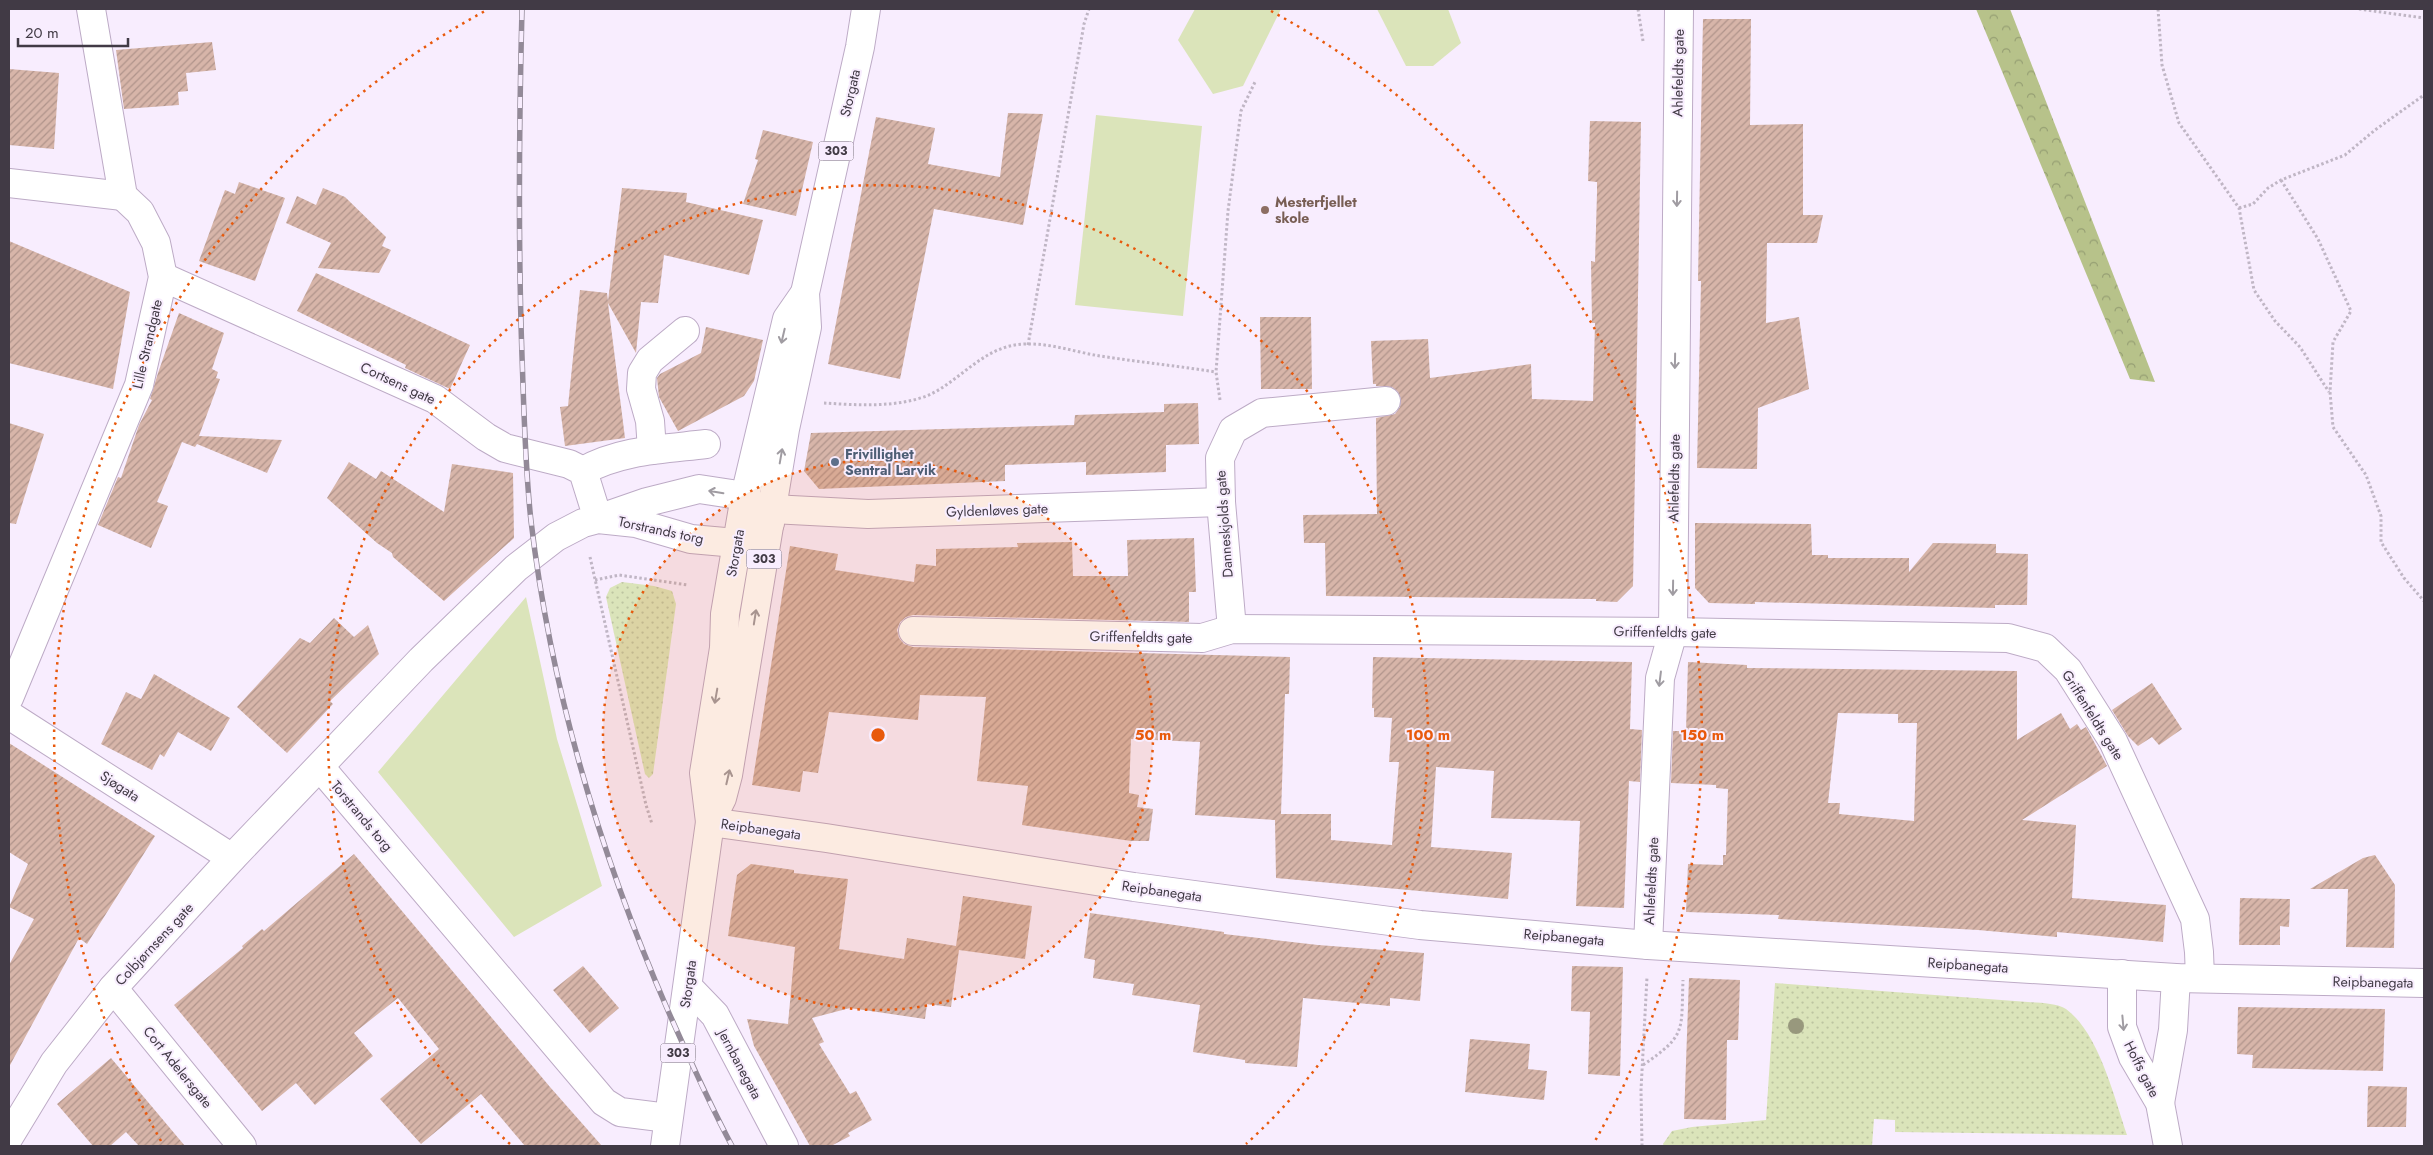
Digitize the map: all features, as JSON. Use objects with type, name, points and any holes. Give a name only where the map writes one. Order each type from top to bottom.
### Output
[{"type":"street","points":[[9,183],[123,196],[91,9]]},
{"type":"street","name":"Storgata","points":[[710,822],[722,798],[728,775],[786,429],[807,327],[805,293],[860,47],[866,9]]},
{"type":"street","name":"Ahlefeldts gate","points":[[1648,945],[1660,678],[1673,632],[1679,9]]},
{"type":"street","name":"Lille Strandgate","points":[[9,698],[139,385],[162,277],[156,243],[140,212],[123,196]]},
{"type":"street","name":"Cortsens gate","points":[[162,277],[435,399],[486,437],[505,448],[569,464],[583,471]]},
{"type":"street","name":"Storgata","points":[[665,1146],[710,822],[704,773],[720,674],[725,614],[736,543],[787,319],[805,293]]},
{"type":"street","points":[[652,450],[650,420],[641,389],[642,373],[650,360],[685,331]]},
{"type":"street","points":[[1233,430],[1262,414],[1386,401]]},
{"type":"street","name":"Danneskjolds gate","points":[[1232,629],[1221,502],[1220,458],[1233,430]]},
{"type":"street","points":[[591,521],[583,471],[600,462],[652,450],[706,444]]},
{"type":"street","name":"Torstrands torg","points":[[668,1118],[620,1112],[604,1102],[320,767],[428,653],[516,568],[556,537],[591,521],[647,502],[699,489],[746,496]]},
{"type":"street","points":[[736,543],[771,516],[746,496]]},
{"type":"street","name":"Gyldenløves gate","points":[[771,516],[1221,502]]},
{"type":"street","name":"Torstrands torg","points":[[591,521],[636,523],[691,539],[736,543]]},
{"type":"street","name":"Griffenfeldts gate","points":[[913,631],[1202,638],[1232,629],[1673,632],[2008,638],[2045,648],[2068,670],[2113,741],[2195,919],[2200,952],[2188,978]]},
{"type":"street","name":"Sjøgata","points":[[9,714],[232,858]]},
{"type":"street","name":"Colbjørnsens gate","points":[[9,1137],[54,1063],[113,988],[232,858],[320,767]]},
{"type":"street","name":"Reipbanegata","points":[[710,822],[1143,889],[1420,925],[1648,945],[2188,978],[2424,983]]},
{"type":"street","name":"Hoffs gate","points":[[2122,974],[2122,1027],[2133,1057],[2160,1104],[2168,1146]]},
{"type":"street","name":"Hoffs gate","points":[[2160,1104],[2173,1030],[2188,978]]},
{"type":"street","name":"Jernbanegata","points":[[688,987],[715,1015],[784,1146]]},
{"type":"street","name":"Cort Adelersgate","points":[[113,988],[242,1146]]},
{"type":"path","points":[[1028,345],[1084,24],[1089,9]]},
{"type":"path","points":[[2158,9],[2162,65],[2179,123],[2239,208],[2254,290],[2275,322],[2300,347],[2330,392]]},
{"type":"path","points":[[2359,9],[2424,18]]},
{"type":"path","points":[[1233,430],[1222,407],[1216,372],[1228,211],[1241,111],[1256,80]]},
{"type":"path","points":[[2239,208],[2253,204],[2268,188],[2281,180],[2345,154],[2424,95]]},
{"type":"path","points":[[2281,180],[2318,239],[2350,311],[2333,342],[2330,392],[2334,427],[2366,475],[2381,516],[2380,542],[2404,578],[2424,602]]},
{"type":"path","points":[[822,403],[861,405],[899,402],[929,395],[1003,348],[1028,345],[1044,345],[1099,356],[1216,372]]},
{"type":"path","points":[[591,521],[595,580],[646,805],[652,824]]},
{"type":"path","points":[[595,580],[619,575],[688,585]]},
{"type":"path","points":[[1642,1146],[1641,1124],[1648,945]]},
{"type":"path","points":[[1643,1065],[1661,1053],[1678,1037],[1681,1026],[1683,979]]},
{"type":"green space","points":[[1195,9],[1281,9],[1243,86],[1213,94],[1178,40]]},
{"type":"green space","points":[[1377,9],[1448,9],[1461,43],[1433,66],[1406,66]]},
{"type":"green space","points":[[1976,9],[2010,9],[2155,382],[2130,379]]},
{"type":"green space","points":[[1096,115],[1202,126],[1183,316],[1075,305]]},
{"type":"green space","points":[[622,582],[654,586],[672,591],[676,604],[653,774],[649,778],[645,774],[606,597],[610,588]]},
{"type":"green space","points":[[526,597],[557,739],[602,886],[514,937],[378,772]]},
{"type":"green space","points":[[1775,983],[2042,1003],[2062,1007],[2078,1020],[2088,1033],[2111,1085],[2127,1135],[1895,1132],[1895,1120],[1874,1119],[1872,1146],[1664,1146],[1663,1144],[1672,1131],[1692,1127],[1766,1120]]},
{"type":"building","points":[[1703,19],[1751,19],[1750,125],[1803,124],[1803,215],[1823,215],[1817,243],[1767,243],[1766,323],[1799,317],[1809,389],[1758,408],[1757,469],[1697,468],[1701,281],[1698,281]]},
{"type":"building","points":[[212,42],[216,70],[186,73],[188,91],[178,92],[179,105],[124,109],[116,50]]},
{"type":"building","points":[[9,69],[59,73],[54,149],[9,145]]},
{"type":"building","points":[[1008,113],[1043,114],[1023,225],[934,209],[900,379],[828,364],[876,117],[935,128],[928,164],[1000,177]]},
{"type":"building","points":[[1590,121],[1641,122],[1633,586],[1617,602],[1596,601],[1596,599],[1326,596],[1325,543],[1304,543],[1303,515],[1377,514],[1376,418],[1395,414],[1400,407],[1401,399],[1398,392],[1392,387],[1376,386],[1376,384],[1373,384],[1371,341],[1428,339],[1430,378],[1531,364],[1532,399],[1593,401],[1595,323],[1592,323],[1591,261],[1595,262],[1597,182],[1588,181]]},
{"type":"building","points":[[763,130],[813,142],[796,216],[743,204],[758,160],[755,159]]},
{"type":"building","points":[[239,182],[285,198],[255,281],[199,261],[225,190],[235,194]]},
{"type":"building","points":[[323,188],[345,197],[386,237],[382,246],[391,250],[379,273],[318,268],[331,243],[286,223],[297,196],[316,205]]},
{"type":"building","points":[[622,188],[687,193],[686,202],[763,220],[749,275],[664,255],[658,303],[641,302],[636,353],[608,303],[625,438],[565,446],[560,407],[568,406],[580,290],[607,293],[608,301]]},
{"type":"building","points":[[9,241],[130,292],[113,389],[9,363]]},
{"type":"building","points":[[316,273],[470,345],[450,389],[405,368],[406,365],[297,311]]},
{"type":"building","points":[[179,313],[224,333],[212,369],[218,372],[216,378],[220,379],[199,436],[282,440],[267,473],[197,444],[195,447],[182,442],[157,502],[168,506],[151,548],[98,525],[118,477],[121,478],[139,425],[152,400],[150,399],[158,373]]},
{"type":"building","points":[[1260,317],[1311,317],[1312,389],[1261,389]]},
{"type":"building","points":[[706,327],[763,340],[754,381],[744,396],[678,431],[659,397],[657,378],[660,374],[701,353]]},
{"type":"building","points":[[1198,403],[1199,444],[1166,445],[1166,472],[1086,475],[1086,462],[1005,465],[1005,481],[819,489],[804,471],[811,433],[1074,425],[1075,415],[1164,412],[1164,404]]},
{"type":"building","points":[[9,423],[44,434],[16,524],[9,523]]},
{"type":"building","points":[[349,462],[376,479],[381,471],[444,512],[452,464],[513,473],[514,538],[444,601],[393,557],[392,553],[377,543],[327,498]]},
{"type":"building","points":[[1695,523],[1811,524],[1812,555],[1828,555],[1828,558],[1909,558],[1909,572],[1933,543],[1996,544],[1996,553],[2028,554],[2027,605],[1995,605],[1995,608],[1755,602],[1755,604],[1709,603],[1695,588]]},
{"type":"building","points":[[1194,538],[1196,592],[1189,592],[1189,622],[913,615],[906,617],[900,622],[897,630],[899,638],[904,644],[913,647],[1290,657],[1289,694],[1285,694],[1281,814],[1331,814],[1331,840],[1392,845],[1399,762],[1389,762],[1392,718],[1374,717],[1374,708],[1372,708],[1373,657],[1632,662],[1630,729],[1642,730],[1640,782],[1629,781],[1624,908],[1576,906],[1580,821],[1491,818],[1494,771],[1436,767],[1431,847],[1512,853],[1508,899],[1276,878],[1275,820],[1195,815],[1200,742],[1131,739],[1129,793],[1139,795],[1137,807],[1153,809],[1149,841],[1131,841],[1022,825],[1028,786],[977,781],[986,697],[920,695],[918,720],[829,712],[818,773],[803,771],[800,792],[752,785],[790,546],[838,554],[835,570],[914,582],[916,564],[936,566],[936,549],[1018,547],[1017,543],[1072,542],[1073,576],[1128,576],[1127,540]]},
{"type":"building","points":[[334,618],[354,637],[368,625],[379,654],[330,701],[333,704],[287,753],[237,707],[300,638],[310,643]]},
{"type":"building","points":[[1688,662],[1747,665],[1747,668],[2017,671],[2017,740],[2061,713],[2070,729],[2077,724],[2081,730],[2086,727],[2107,766],[2022,820],[2076,825],[2072,898],[2166,905],[2163,942],[2057,932],[2057,937],[1978,930],[1778,919],[1779,915],[1686,912],[1688,864],[1723,865],[1723,855],[1726,855],[1728,789],[1716,788],[1716,785],[1671,783],[1673,731],[1686,731]],"holes":[[[1838,713],[1898,714],[1898,723],[1917,723],[1914,821],[1839,814],[1840,803],[1828,803]]]},
{"type":"building","points":[[154,674],[230,718],[211,751],[178,732],[164,757],[160,754],[152,770],[101,744],[126,692],[141,699]]},
{"type":"building","points":[[2152,683],[2182,729],[2159,745],[2152,737],[2138,746],[2128,736],[2112,710]]},
{"type":"building","points":[[9,743],[155,836],[87,944],[79,938],[9,1067],[9,965],[34,919],[9,907],[28,864],[9,852]]},
{"type":"building","points":[[354,854],[602,1146],[525,1146],[481,1094],[421,1144],[380,1099],[439,1049],[398,998],[354,1033],[373,1056],[315,1105],[296,1083],[262,1111],[174,1005],[243,948],[242,946],[262,929],[264,931]]},
{"type":"building","points":[[2375,855],[2395,885],[2394,948],[2346,947],[2348,889],[2310,889],[2363,858]]},
{"type":"building","points":[[751,864],[794,870],[794,873],[848,879],[839,949],[904,959],[907,938],[956,946],[963,896],[1032,906],[1025,959],[959,950],[951,1007],[927,1004],[925,1019],[850,1008],[812,1018],[824,1042],[819,1044],[850,1094],[856,1091],[872,1120],[848,1133],[850,1136],[831,1146],[810,1146],[754,1046],[747,1019],[788,1024],[795,947],[728,936],[737,875]]},
{"type":"building","points":[[2240,898],[2290,899],[2289,927],[2280,926],[2280,945],[2239,945]]},
{"type":"building","points":[[1090,913],[1224,932],[1224,934],[1318,945],[1424,953],[1420,1001],[1390,998],[1390,1006],[1303,998],[1297,1067],[1245,1063],[1245,1060],[1193,1052],[1200,1005],[1132,995],[1134,984],[1093,978],[1095,960],[1084,958]]},
{"type":"building","points":[[583,966],[619,1008],[590,1033],[553,990]]},
{"type":"building","points":[[1572,966],[1623,967],[1620,1076],[1588,1074],[1590,1012],[1571,1011]]},
{"type":"building","points":[[1689,978],[1740,980],[1738,1040],[1727,1040],[1726,1120],[1684,1119]]},
{"type":"building","points":[[2238,1007],[2385,1009],[2383,1071],[2252,1068],[2253,1055],[2237,1054]]},
{"type":"building","points":[[1470,1039],[1530,1044],[1528,1069],[1547,1071],[1544,1100],[1465,1092]]},
{"type":"building","points":[[111,1058],[185,1146],[139,1146],[126,1132],[110,1146],[93,1146],[57,1104]]},
{"type":"building","points":[[2368,1086],[2407,1087],[2406,1127],[2367,1127]]},
{"type":"railway","points":[[522,9],[519,226],[525,439],[531,521],[551,648],[582,772],[622,894],[644,954],[669,1013],[707,1097],[732,1146]]},
{"type":"place","name":"Mesterfjellet skole","points":[[1265,210]]},
{"type":"place","name":"Frivillighet Sentral Larvik","points":[[835,462]]}]
